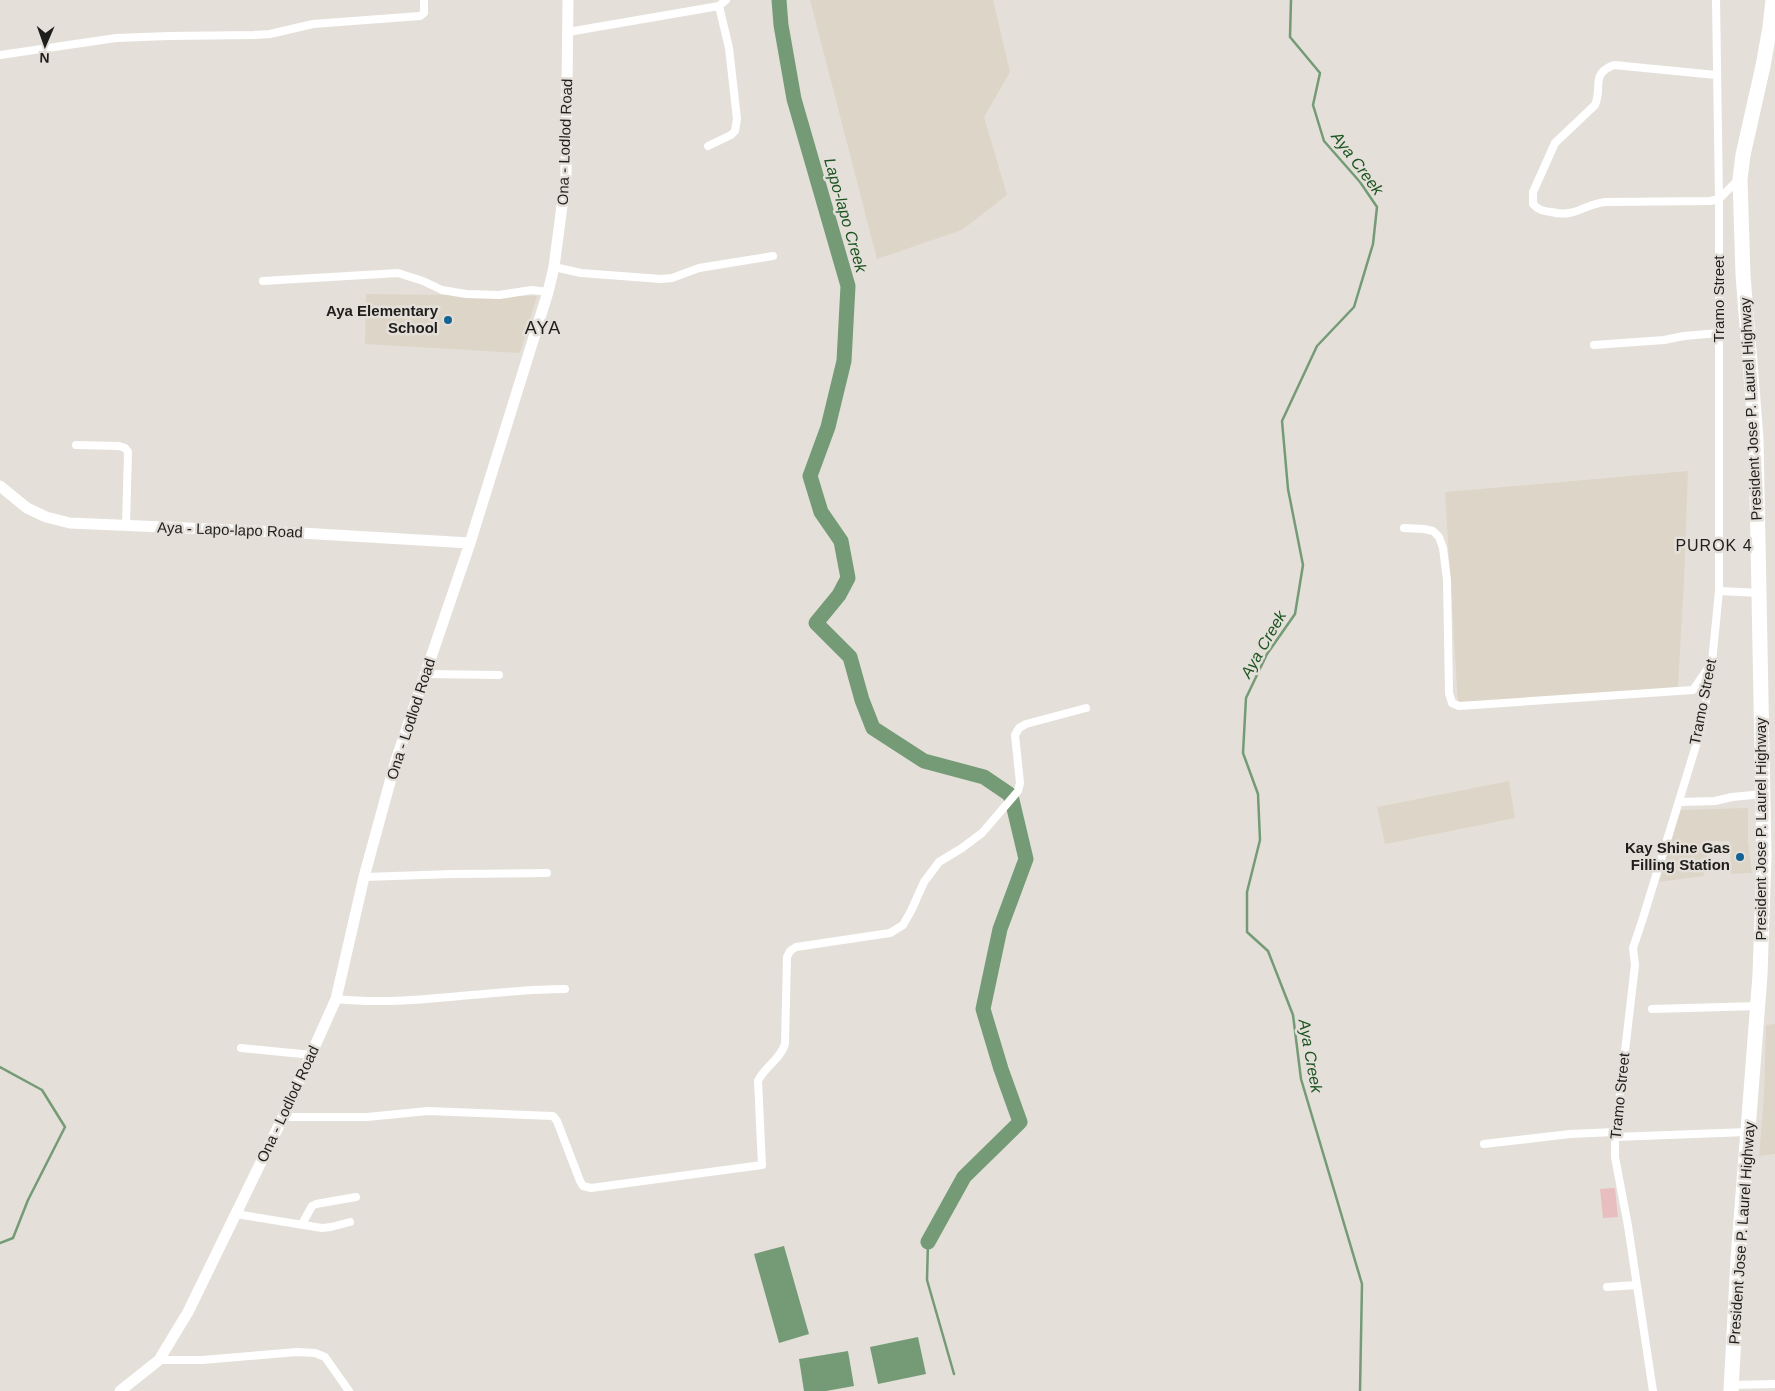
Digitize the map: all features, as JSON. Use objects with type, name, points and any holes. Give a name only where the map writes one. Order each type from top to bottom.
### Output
[{"type":"highway","name":"President Jose P. Laurel Highway","points":[[1731,1388],[1738,1259],[1763,921],[1763,794],[1756,438],[1743,275],[1740,179],[1743,155],[1763,66],[1773,0]]},
{"type":"main road","name":"Ona - Lodlod Road","points":[[120,1391],[159,1360],[188,1312],[283,1117],[336,999],[364,877],[396,760],[470,543],[548,292],[554,266],[566,175],[568,0]]},
{"type":"main road","name":"Aya - Lapo-lapo Road","points":[[0,486],[27,508],[46,517],[70,523],[470,543]]},
{"type":"street","points":[[0,55],[116,38],[270,34],[312,24],[420,16],[424,13],[424,0]]},
{"type":"street","points":[[568,32],[719,6],[726,0]]},
{"type":"street","name":"Tramo Street","points":[[1654,1391],[1614,1157],[1615,1134],[1635,965],[1633,948],[1702,726],[1712,662],[1719,591],[1716,0]]},
{"type":"street","points":[[708,146],[731,135],[735,131],[737,119],[729,48],[719,6]]},
{"type":"street","points":[[1716,75],[1614,65],[1604,69],[1599,76],[1598,99],[1595,105],[1555,142],[1533,192],[1533,204],[1537,210],[1561,215],[1573,213],[1592,203],[1710,201],[1718,199],[1740,179]]},
{"type":"street","points":[[554,266],[580,273],[661,279],[672,278],[699,268],[774,256]]},
{"type":"street","points":[[263,281],[393,273],[406,275],[442,290],[466,294],[499,295],[526,290],[548,292]]},
{"type":"street","points":[[1594,345],[1664,340],[1719,333]]},
{"type":"street","points":[[76,445],[119,446],[128,452],[126,525]]},
{"type":"street","points":[[1404,528],[1433,531],[1439,537],[1443,548],[1446,580],[1449,693],[1452,703],[1459,706],[1693,690],[1712,662]]},
{"type":"street","points":[[1719,591],[1760,592]]},
{"type":"street","points":[[426,674],[499,675]]},
{"type":"street","points":[[283,1117],[367,1117],[428,1111],[553,1116],[557,1121],[580,1181],[583,1186],[591,1188],[762,1165],[758,1081],[762,1073],[780,1056],[785,1044],[787,956],[790,951],[796,947],[812,944],[890,933],[902,925],[911,911],[924,882],[939,862],[982,833],[1018,791],[1020,783],[1015,735],[1019,728],[1026,724],[1086,708]]},
{"type":"street","points":[[1679,802],[1715,801],[1732,797],[1763,794]]},
{"type":"street","points":[[364,877],[547,873]]},
{"type":"street","points":[[336,999],[370,1002],[523,990],[565,989]]},
{"type":"street","points":[[1652,1009],[1758,1006]]},
{"type":"street","points":[[241,1048],[312,1055]]},
{"type":"street","points":[[1484,1144],[1570,1134],[1748,1132]]},
{"type":"street","points":[[302,1224],[312,1206],[356,1197]]},
{"type":"street","points":[[236,1214],[322,1228],[350,1222]]},
{"type":"street","points":[[1607,1287],[1637,1284]]},
{"type":"street","points":[[159,1360],[202,1360],[297,1352],[314,1353],[324,1357],[349,1391]]},
{"type":"street","points":[[1731,1388],[1775,1384]]},
{"type":"shaded area","points":[[810,0],[993,0],[1010,72],[984,117],[1007,195],[962,230],[877,259]]},
{"type":"shaded area","name":"Aya Elementary School","points":[[366,294],[537,296],[520,353],[365,344]]},
{"type":"shaded area","points":[[1688,471],[1678,687],[1458,704],[1445,492]]},
{"type":"shaded area","points":[[1509,781],[1515,818],[1385,844],[1377,807]]},
{"type":"shaded area","points":[[1748,808],[1748,841],[1752,873],[1731,874],[1730,841],[1708,841],[1704,876],[1659,882],[1681,810]]},
{"type":"shaded area","points":[[1775,1024],[1775,1154],[1759,1156],[1764,1095],[1766,1025]]},
{"type":"shaded area","points":[[1615,1188],[1618,1217],[1603,1218],[1600,1189]]},
{"type":"shaded area","points":[[784,1246],[809,1334],[779,1343],[754,1254]]},
{"type":"shaded area","points":[[918,1337],[926,1374],[878,1384],[870,1347]]},
{"type":"shaded area","points":[[848,1351],[854,1386],[826,1391],[804,1391],[799,1359]]},
{"type":"waterway","name":"Lapo-lapo Creek","points":[[779,0],[781,25],[794,99],[848,286],[844,361],[828,427],[810,476],[821,512],[841,541],[848,578],[839,595],[816,623],[850,657],[862,700],[873,728],[924,761],[984,777],[1009,794],[1026,859],[1000,929],[983,1009],[1001,1069],[1020,1122],[964,1177],[928,1242]]},
{"type":"waterway","name":"Aya Creek","points":[[1291,0],[1290,37],[1320,73],[1313,105],[1324,141],[1360,182],[1377,207],[1373,244],[1354,307],[1317,346],[1282,421],[1288,489],[1303,565],[1295,614],[1267,654],[1246,698],[1243,753],[1258,794],[1260,840],[1247,892],[1247,932],[1268,951],[1293,1015],[1301,1079],[1362,1284],[1360,1391]]},
{"type":"waterway","points":[[0,1067],[42,1090],[65,1127],[28,1200],[13,1238],[0,1243]]},
{"type":"waterway","name":"Lapo-lapo Creek","points":[[928,1242],[927,1280],[954,1374]]},
{"type":"place","name":"Aya Elementary School","points":[[448,320]]},
{"type":"place","name":"Kay Shine Gas Filling Station","points":[[1740,857]]},
{"type":"district","name":"AYA","points":[[543,328]]},
{"type":"district","name":"PUROK 4","points":[[1714,545]]}]
